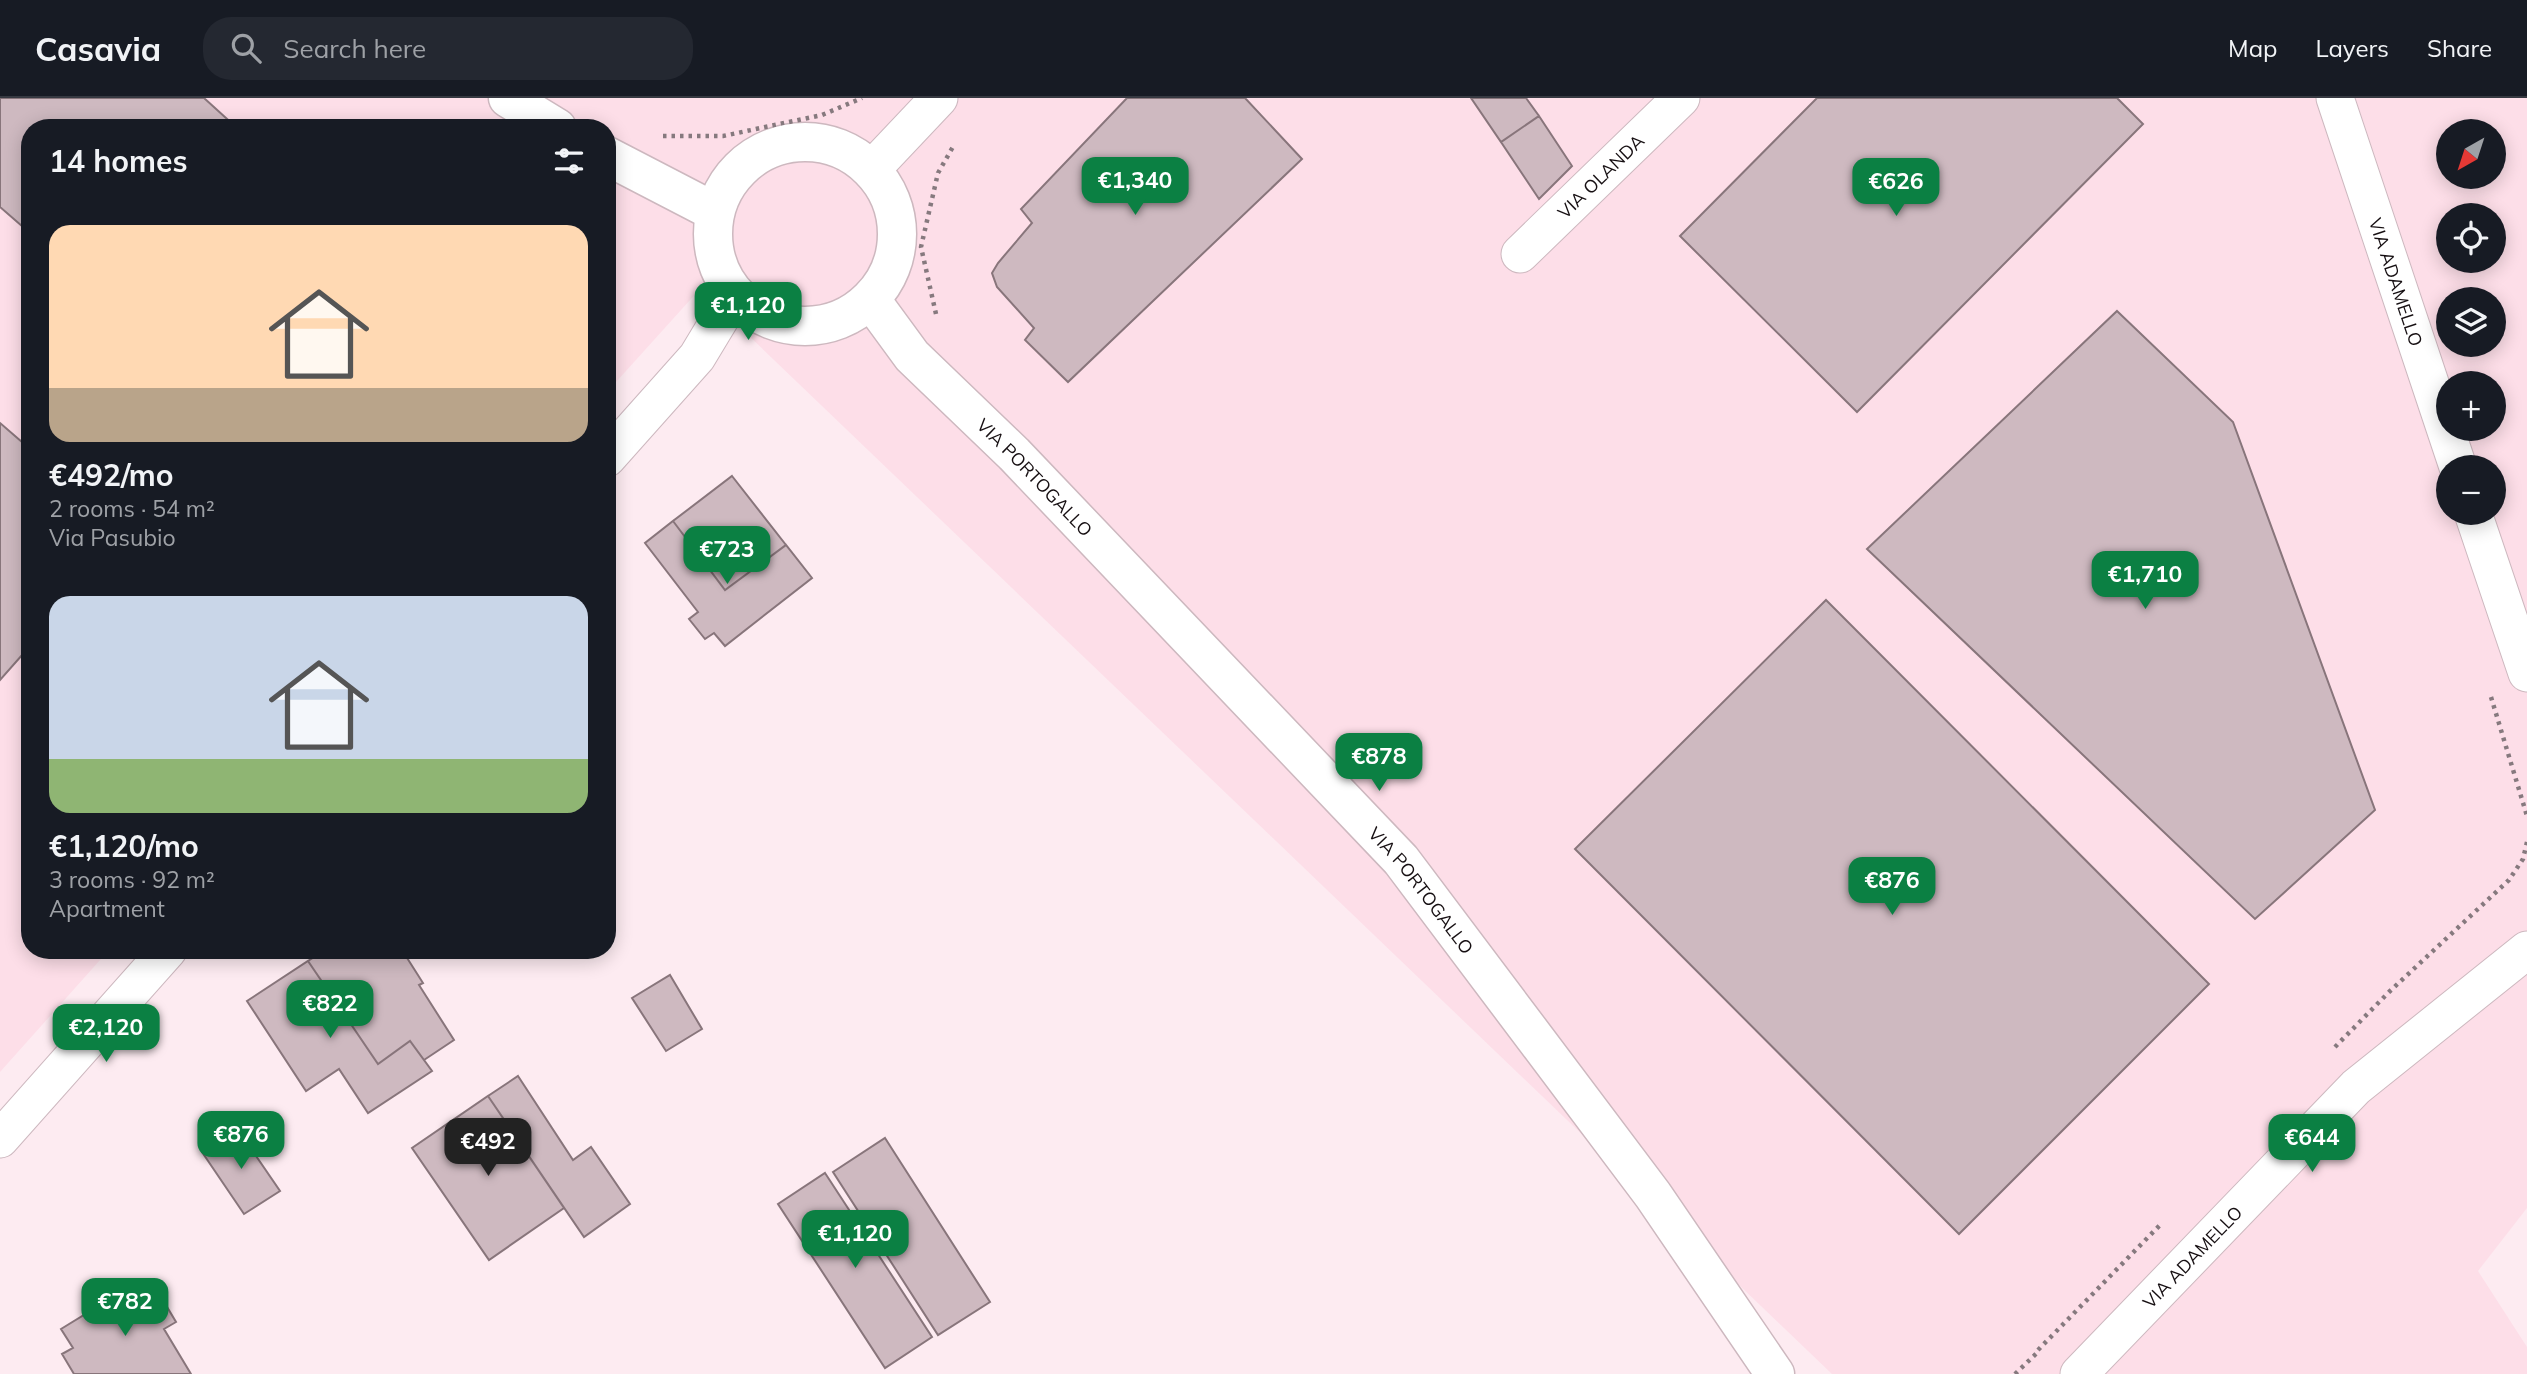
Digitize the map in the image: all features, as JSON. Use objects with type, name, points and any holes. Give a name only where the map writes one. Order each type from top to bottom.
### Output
[{"type":"main road","points":[[508,98],[542,119]]},
{"type":"main road","points":[[794,143],[822,144],[849,153],[871,170],[888,193],[897,221],[897,249],[888,277],[871,300],[846,317],[817,326],[787,325],[758,314],[735,295],[720,270],[715,251],[715,212],[726,187],[744,165],[767,150],[794,143]]},
{"type":"main road","points":[[616,161],[715,212]]},
{"type":"main road","name":"VIA PORTOGALLO","points":[[871,300],[912,356],[1014,454],[1401,860],[1653,1195],[1775,1374]]},
{"type":"street","points":[[871,170],[939,98]]},
{"type":"street","name":"VIA OLANDA","points":[[1520,254],[1681,98]]},
{"type":"street","name":"VIA ADAMELLO","points":[[2334,98],[2454,455]]},
{"type":"street","points":[[616,448],[697,357],[735,295]]},
{"type":"street","points":[[2477,525],[2527,673]]},
{"type":"street","name":"VIA ADAMELLO","points":[[2079,1374],[2356,1087],[2527,950]]},
{"type":"street","points":[[0,1139],[160,959]]},
{"type":"path","points":[[657,136],[723,136],[822,115],[862,98]]},
{"type":"shaded area","points":[[0,98],[2527,98],[2527,1208],[2478,1271],[2527,1347],[2527,1374],[1832,1374],[700,289],[616,382],[616,119],[21,119],[21,959],[101,959],[0,1072]]},
{"type":"building","points":[[0,98],[204,98],[227,119],[21,119],[21,225],[0,207]]},
{"type":"building","points":[[1127,98],[1245,98],[1302,159],[1068,382],[1025,340],[1034,328],[997,287],[992,273],[1032,223],[1021,209]]},
{"type":"building","points":[[1471,98],[1526,98],[1539,116],[1501,142]]},
{"type":"building","points":[[1817,98],[2117,98],[2143,124],[1857,412],[1680,236]]},
{"type":"building","points":[[1539,116],[1572,166],[1539,199],[1501,142]]},
{"type":"building","points":[[2117,311],[2233,422],[2375,810],[2255,919],[1867,549]]},
{"type":"building","points":[[0,423],[21,441],[21,656],[0,680]]},
{"type":"building","points":[[732,476],[786,545],[725,590],[673,521]]},
{"type":"building","points":[[673,521],[725,590],[786,545],[812,578],[725,646],[714,633],[705,639],[689,619],[698,612],[645,543]]},
{"type":"building","points":[[1826,600],[2209,984],[1959,1234],[1575,849]]},
{"type":"building","points":[[408,959],[423,983],[419,985],[454,1040],[424,1060],[410,1041],[378,1064],[308,961]]},
{"type":"building","points":[[308,961],[378,1064],[410,1041],[432,1071],[368,1113],[339,1069],[306,1091],[247,1001]]},
{"type":"building","points":[[670,975],[702,1029],[666,1051],[632,998]]},
{"type":"building","points":[[518,1076],[573,1160],[591,1147],[630,1204],[584,1237],[488,1096]]},
{"type":"building","points":[[488,1096],[564,1208],[489,1260],[412,1148]]},
{"type":"building","points":[[237,1128],[280,1191],[244,1214],[202,1152]]},
{"type":"building","points":[[885,1138],[990,1302],[938,1335],[833,1172]]},
{"type":"building","points":[[825,1173],[932,1337],[885,1368],[778,1204]]},
{"type":"building","points":[[151,1280],[176,1322],[164,1329],[191,1374],[74,1374],[62,1354],[73,1348],[61,1329],[97,1307],[99,1311]]}]
